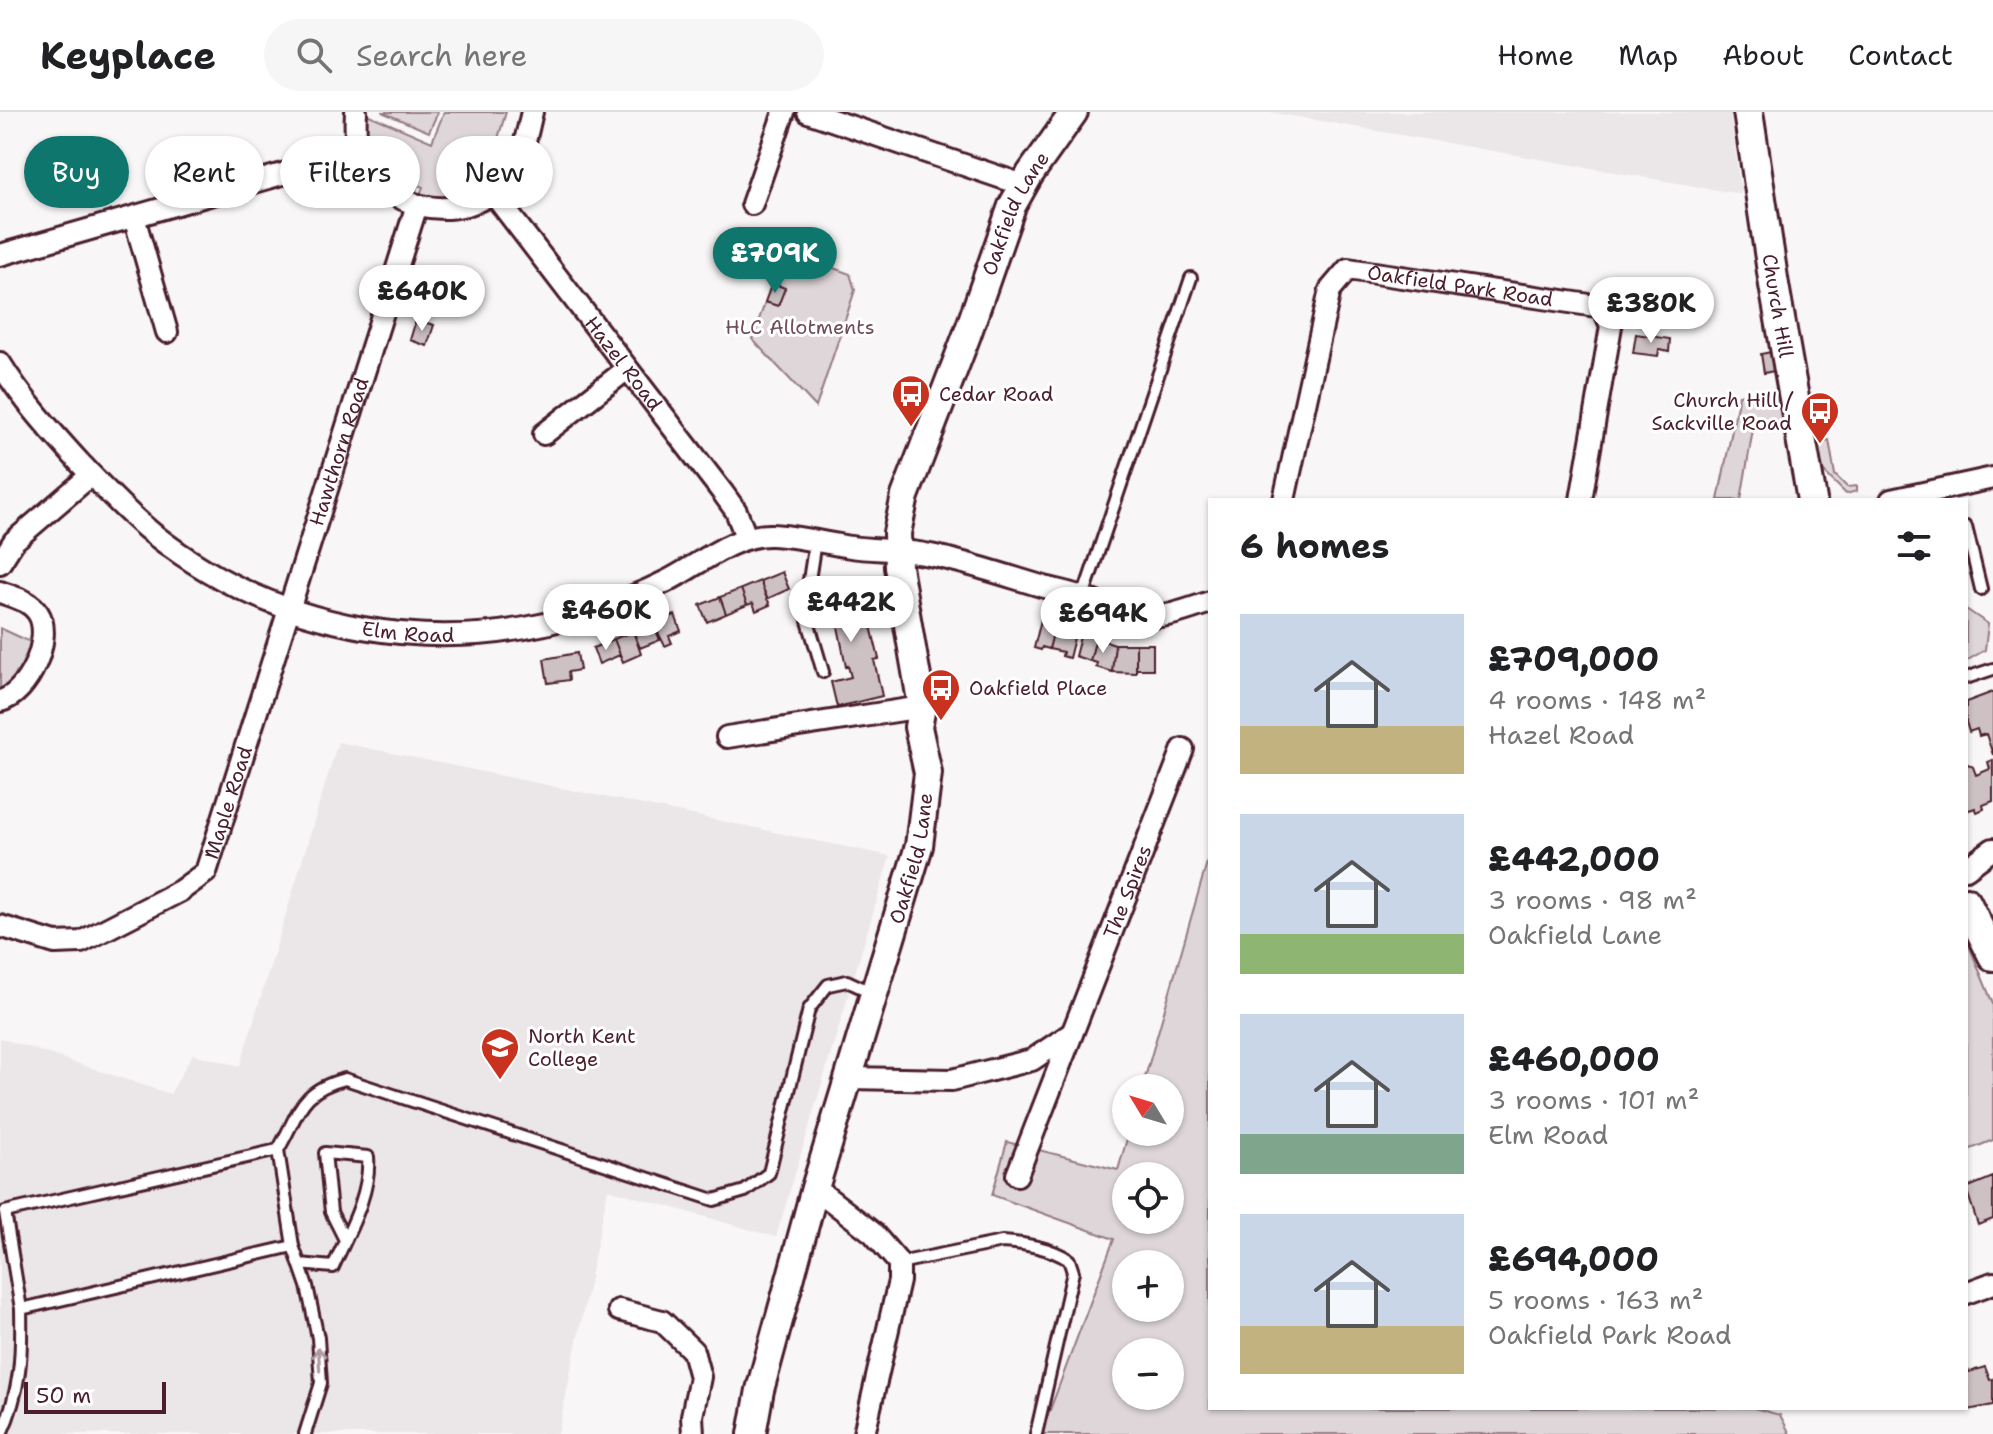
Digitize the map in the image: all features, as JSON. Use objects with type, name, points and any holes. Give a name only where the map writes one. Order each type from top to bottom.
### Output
[{"type":"main road","name":"Church Hill","points":[[1748,112],[1774,285],[1812,498]]},
{"type":"main road","points":[[1968,906],[1993,956]]},
{"type":"street","points":[[355,136],[356,112]]},
{"type":"street","points":[[525,136],[532,112]]},
{"type":"street","points":[[752,204],[784,112]]},
{"type":"street","points":[[808,112],[1023,185]]},
{"type":"street","name":"Oakfield Lane","points":[[752,1434],[760,1390],[815,1188],[919,846],[928,773],[918,727],[922,707],[896,552],[898,527],[910,478],[967,335],[1009,212],[1023,185],[1074,112]]},
{"type":"street","points":[[0,255],[280,175]]},
{"type":"street","name":"Hawthorn Road","points":[[288,608],[416,208]]},
{"type":"street","points":[[437,208],[457,208]]},
{"type":"street","name":"Hazel Road","points":[[504,208],[731,504],[746,537]]},
{"type":"street","points":[[134,217],[167,332]]},
{"type":"street","name":"Oakfield Park Road","points":[[1284,498],[1330,290],[1348,269],[1603,307],[1611,326],[1581,498]]},
{"type":"street","name":"Elm Road","points":[[0,363],[34,411],[91,475],[145,528],[231,584],[288,608],[353,628],[397,634],[472,634],[574,617],[663,583],[746,537],[770,535],[896,552]]},
{"type":"street","points":[[544,434],[627,369]]},
{"type":"street","points":[[0,563],[14,541],[91,475]]},
{"type":"street","points":[[1910,498],[1957,493],[1993,478]]},
{"type":"street","points":[[896,552],[925,555],[1083,597],[1120,614],[1143,617],[1177,613],[1208,603]]},
{"type":"street","points":[[0,592],[35,609],[43,631],[42,644],[27,682],[14,696],[0,701]]},
{"type":"street","name":"Maple Road","points":[[0,926],[55,943],[81,942],[180,891],[206,872],[288,608]]},
{"type":"street","points":[[727,737],[922,707]]},
{"type":"street","name":"The Spires","points":[[1017,1175],[1183,749]]},
{"type":"street","points":[[1968,868],[1993,849]]},
{"type":"street","points":[[849,1078],[952,1080],[1032,1060],[1072,1033]]},
{"type":"street","points":[[815,1188],[873,1233],[899,1263],[899,1281],[864,1434]]},
{"type":"street","points":[[1968,1292],[1993,1283]]},
{"type":"street","points":[[619,1310],[662,1321],[693,1351],[700,1377],[692,1416],[693,1434]]},
{"type":"lane","points":[[1083,597],[1191,278]]},
{"type":"lane","points":[[1968,535],[1981,589]]},
{"type":"lane","points":[[815,541],[806,600],[808,621],[823,672]]},
{"type":"lane","points":[[1968,677],[1993,669]]},
{"type":"lane","points":[[305,1434],[321,1383],[318,1338],[293,1246],[278,1150],[306,1097],[323,1085],[345,1079],[714,1200],[745,1191],[769,1173],[809,1009],[818,997],[828,985],[847,981],[874,994]]},
{"type":"lane","points":[[1,1434],[17,1393],[21,1370],[21,1309],[5,1212],[278,1150]]},
{"type":"lane","points":[[299,1264],[333,1267],[345,1240],[356,1215],[369,1170],[368,1157],[325,1153],[331,1212],[345,1240]]},
{"type":"lane","points":[[899,1263],[1002,1242],[1058,1254],[1069,1260],[1073,1272],[1036,1434]]},
{"type":"lane","points":[[21,1309],[293,1246]]},
{"type":"shaded area","points":[[1269,112],[1730,112],[1741,194]]},
{"type":"shaded area","name":"North Kent College","points":[[338,742],[890,856],[776,1237],[608,1189],[558,1434],[0,1434],[0,1038],[170,1094],[193,1054],[240,1066]]},
{"type":"green space","points":[[382,112],[438,112],[429,132]]},
{"type":"green space","points":[[444,112],[506,112],[499,136],[436,136],[436,199],[420,197],[423,187],[420,186],[420,137],[432,142]]},
{"type":"green space","points":[[367,114],[418,136],[365,136]]},
{"type":"green space","name":"HLC Allotments","points":[[784,250],[850,274],[855,290],[816,407],[752,339]]},
{"type":"green space","points":[[1777,390],[1784,426],[1753,429],[1741,498],[1718,498],[1739,395]]},
{"type":"green space","points":[[1829,440],[1835,475],[1847,487],[1857,486],[1857,491],[1846,494],[1819,467],[1816,443]]},
{"type":"green space","points":[[1968,610],[1988,624],[1985,650],[1968,660]]},
{"type":"green space","points":[[0,628],[37,645],[28,670],[0,698]]},
{"type":"green space","points":[[1208,859],[1208,1410],[1761,1410],[1780,1415],[1790,1434],[1041,1434],[1114,1239],[992,1195],[1007,1142],[1112,1168],[1112,1234],[1184,1234],[1184,1162],[1120,1162],[1125,1146],[1184,1146],[1184,1074],[1146,1074]]},
{"type":"green space","points":[[1968,943],[1993,1004],[1993,1140],[1968,1150]]},
{"type":"building","points":[[772,283],[785,288],[778,306],[765,302]]},
{"type":"building","points":[[1654,308],[1685,312],[1683,327],[1652,323]]},
{"type":"building","points":[[416,320],[434,325],[427,346],[410,340]]},
{"type":"building","points":[[1636,334],[1670,339],[1669,352],[1659,350],[1658,356],[1633,353]]},
{"type":"building","points":[[1771,352],[1774,371],[1764,373],[1761,354]]},
{"type":"building","points":[[782,572],[789,589],[767,599],[760,581]]},
{"type":"building","points":[[760,581],[770,605],[756,611],[753,603],[747,605],[741,589]]},
{"type":"building","points":[[855,582],[864,619],[869,618],[879,659],[874,660],[882,696],[837,707],[831,682],[851,677],[846,667],[836,616],[817,620],[811,595]]},
{"type":"building","points":[[741,589],[747,605],[726,614],[720,597]]},
{"type":"building","points":[[720,597],[726,614],[707,622],[700,605]]},
{"type":"building","points":[[675,615],[681,631],[669,636],[672,643],[665,646],[653,623]]},
{"type":"building","points":[[1041,620],[1055,626],[1049,649],[1034,648]]},
{"type":"building","points":[[653,623],[660,640],[640,648],[633,631]]},
{"type":"building","points":[[1055,626],[1070,627],[1068,637],[1074,638],[1069,658],[1062,656],[1063,652],[1049,649]]},
{"type":"building","points":[[633,631],[641,654],[623,662],[614,639]]},
{"type":"building","points":[[1081,633],[1096,638],[1090,661],[1075,656]]},
{"type":"building","points":[[1096,638],[1115,644],[1112,672],[1096,667],[1097,663],[1090,661]]},
{"type":"building","points":[[614,639],[620,655],[599,664],[593,648]]},
{"type":"building","points":[[1115,644],[1136,644],[1136,673],[1112,672]]},
{"type":"building","points":[[1136,644],[1153,644],[1153,669],[1136,669]]},
{"type":"building","points":[[577,653],[580,670],[568,672],[569,680],[548,683],[544,659]]},
{"type":"building","points":[[1993,692],[1993,755],[1986,734],[1979,736],[1977,729],[1969,732],[1968,701]]},
{"type":"building","points":[[1993,760],[1993,801],[1977,812],[1975,808],[1968,810],[1968,764],[1976,775],[1990,769],[1988,762]]},
{"type":"building","points":[[1993,1177],[1993,1219],[1978,1225],[1968,1187]]},
{"type":"building","points":[[1985,1367],[1990,1380],[1993,1379],[1993,1405],[1968,1410],[1968,1370]]},
{"type":"place","name":"Cedar Road","points":[[911,428]]},
{"type":"place","name":"Church Hill / Sackville Road","points":[[1820,445]]},
{"type":"place","name":"Oakfield Place","points":[[941,722]]},
{"type":"place","name":"North Kent College","points":[[500,1081]]}]
